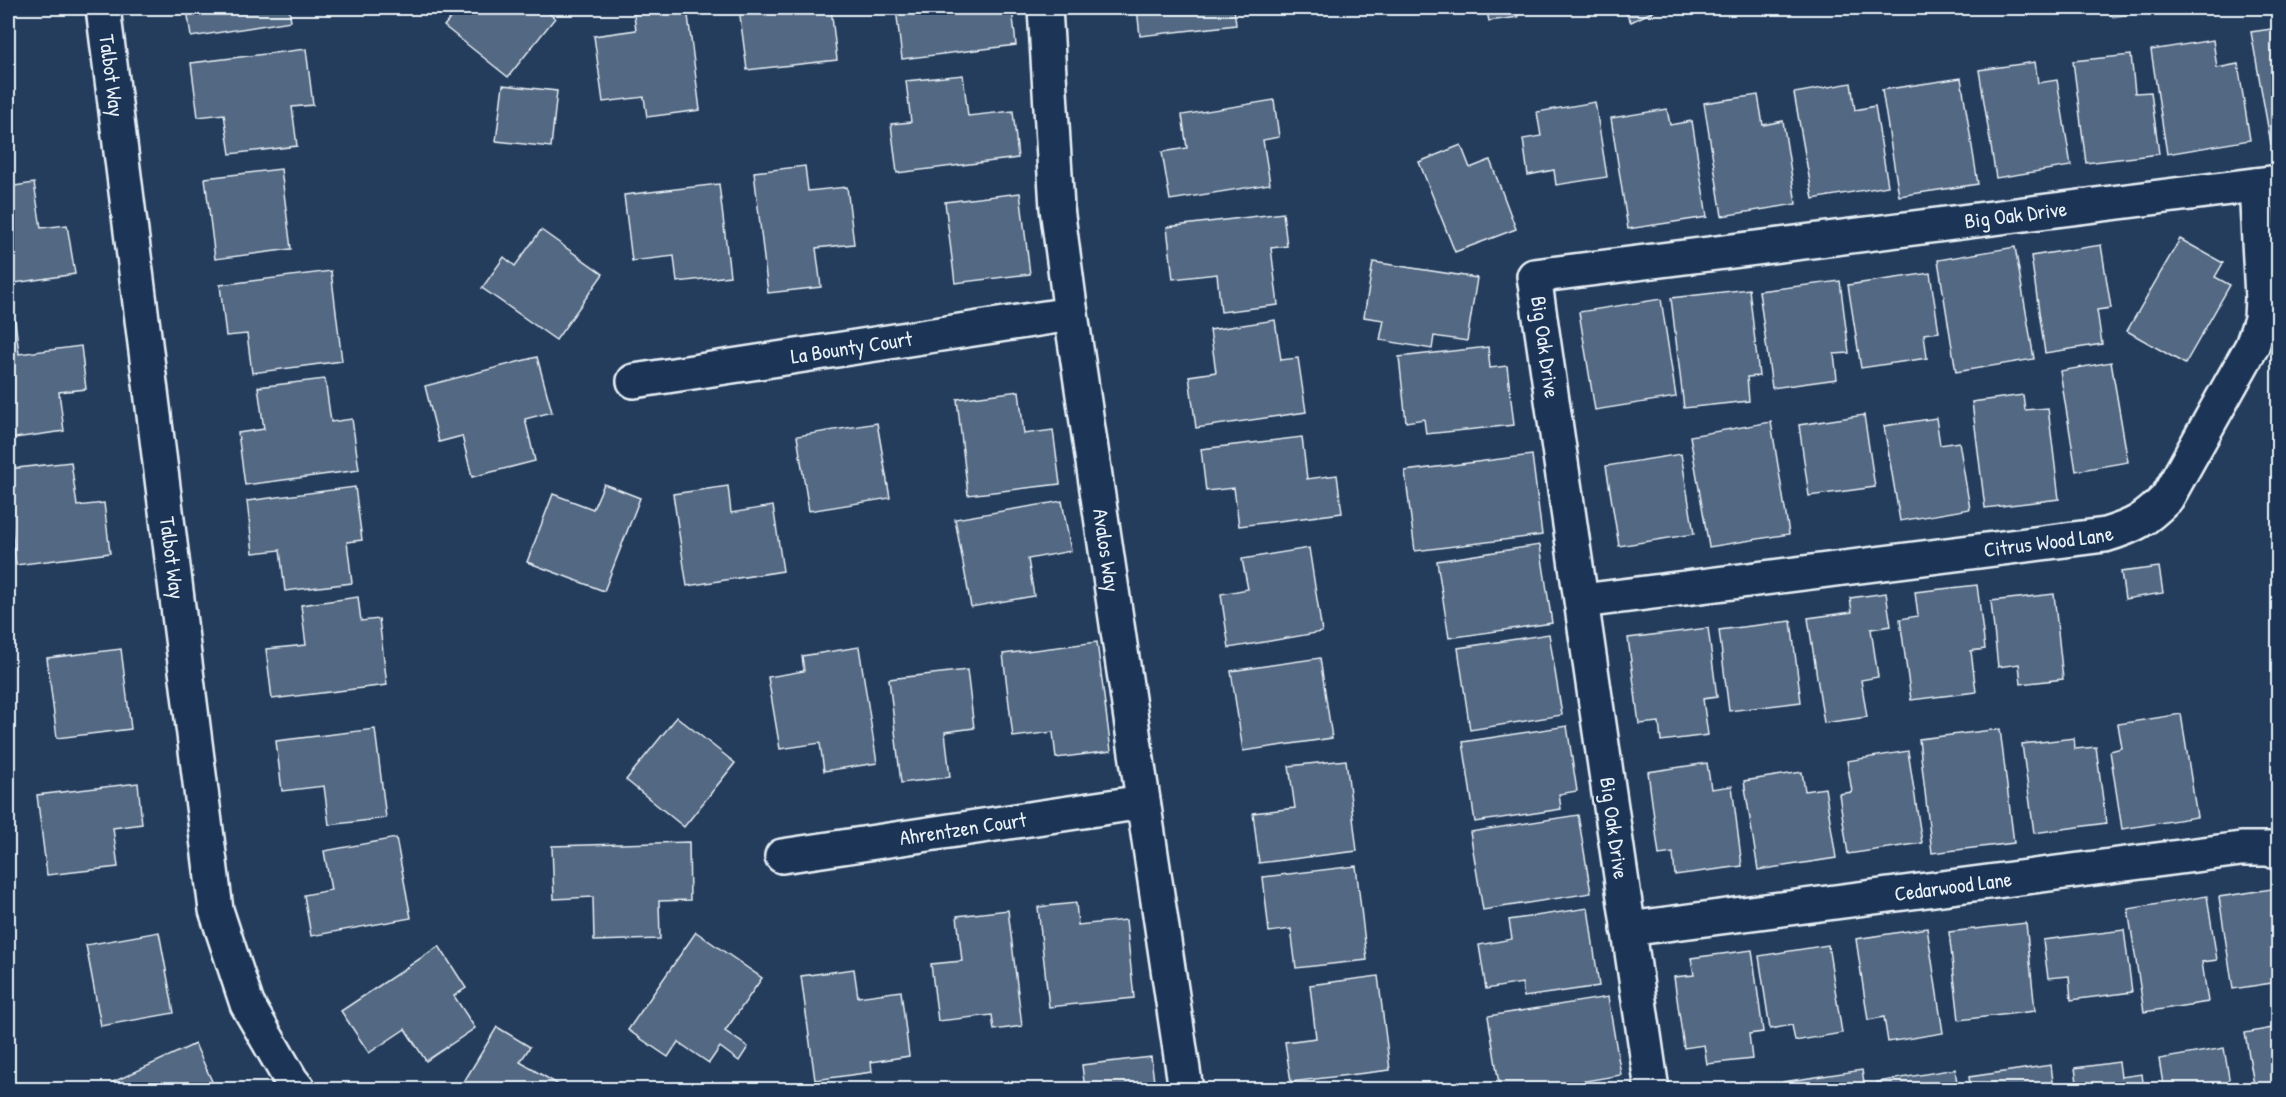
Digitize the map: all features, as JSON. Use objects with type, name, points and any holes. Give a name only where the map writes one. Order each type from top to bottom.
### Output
[{"type":"street","name":"Talbot Way","points":[[103,8],[216,910],[247,1004],[291,1080],[299,1089]]},
{"type":"street","name":"Avalos Way","points":[[1045,8],[1057,208],[1186,1089]]},
{"type":"street","name":"Big Oak Drive","points":[[1652,1089],[1534,276],[2267,184]]},
{"type":"street","name":"Citrus Wood Lane","points":[[1582,601],[2105,536],[2131,527],[2150,516],[2167,498],[2252,346],[2261,319],[2267,184]]},
{"type":"street","name":"La Bounty Court","points":[[634,381],[1071,314]]},
{"type":"street","name":"Ahrentzen Court","points":[[782,856],[1143,802]]},
{"type":"street","name":"Cedarwood Lane","points":[[1628,929],[2241,849],[2270,849],[2278,853]]},
{"type":"green space","points":[[2105,8],[2169,8],[2113,17]]},
{"type":"building","points":[[187,8],[289,8],[291,21],[191,37]]},
{"type":"building","points":[[459,8],[542,8],[555,18],[508,77],[444,26]]},
{"type":"building","points":[[633,8],[687,8],[700,110],[647,117],[644,97],[603,102],[594,36],[636,30]]},
{"type":"building","points":[[739,8],[831,8],[837,60],[747,70]]},
{"type":"building","points":[[896,8],[1012,8],[1016,45],[902,59]]},
{"type":"building","points":[[1137,8],[1234,8],[1236,25],[1140,36]]},
{"type":"building","points":[[1486,8],[1517,8],[1518,17],[1489,21]]},
{"type":"building","points":[[1623,8],[1660,8],[1631,22]]},
{"type":"building","points":[[2278,28],[2278,142],[2271,144],[2251,32]]},
{"type":"building","points":[[2213,40],[2217,68],[2238,64],[2250,140],[2167,154],[2151,50]]},
{"type":"building","points":[[306,49],[313,105],[292,107],[297,146],[230,154],[224,114],[198,117],[191,63]]},
{"type":"building","points":[[2131,55],[2135,93],[2151,92],[2159,154],[2086,163],[2073,61]]},
{"type":"building","points":[[2035,62],[2038,83],[2057,80],[2071,166],[1996,178],[1979,70]]},
{"type":"building","points":[[963,75],[968,116],[1013,111],[1018,158],[897,173],[891,124],[911,122],[906,81]]},
{"type":"building","points":[[1961,78],[1978,184],[1899,196],[1882,90]]},
{"type":"building","points":[[1851,83],[1855,110],[1875,106],[1888,186],[1813,199],[1794,93]]},
{"type":"building","points":[[503,85],[557,91],[551,147],[496,141]]},
{"type":"building","points":[[1758,95],[1763,125],[1783,121],[1796,204],[1722,216],[1704,103]]},
{"type":"building","points":[[1274,100],[1279,137],[1263,140],[1270,184],[1170,200],[1162,152],[1187,148],[1182,115]]},
{"type":"building","points":[[1595,102],[1607,177],[1556,185],[1554,170],[1528,175],[1523,139],[1541,136],[1537,112]]},
{"type":"building","points":[[1667,109],[1670,125],[1692,121],[1707,217],[1628,229],[1611,118]]},
{"type":"building","points":[[1461,145],[1470,168],[1490,160],[1516,229],[1455,252],[1419,162]]},
{"type":"building","points":[[805,166],[808,191],[847,187],[854,244],[816,248],[821,287],[768,293],[754,172]]},
{"type":"building","points":[[281,169],[291,249],[215,259],[205,178]]},
{"type":"building","points":[[34,183],[41,228],[67,225],[75,274],[8,284],[8,187]]},
{"type":"building","points":[[719,184],[730,276],[677,282],[674,256],[632,261],[624,195]]},
{"type":"building","points":[[1020,193],[1030,274],[955,283],[945,202]]},
{"type":"building","points":[[1283,213],[1287,246],[1271,248],[1278,305],[1221,312],[1217,274],[1173,279],[1167,227]]},
{"type":"building","points":[[541,230],[603,274],[556,340],[482,288],[504,257],[515,266]]},
{"type":"building","points":[[2180,239],[2223,263],[2215,277],[2230,285],[2185,364],[2127,331]]},
{"type":"building","points":[[2101,245],[2111,308],[2097,310],[2102,344],[2045,353],[2031,256]]},
{"type":"building","points":[[2015,247],[2034,359],[1956,372],[1938,260]]},
{"type":"building","points":[[1373,262],[1477,278],[1467,341],[1434,336],[1432,349],[1380,340],[1384,320],[1364,317]]},
{"type":"building","points":[[331,271],[342,361],[252,373],[247,334],[226,336],[220,285]]},
{"type":"building","points":[[1930,273],[1939,332],[1924,334],[1927,358],[1861,368],[1848,285]]},
{"type":"building","points":[[1840,281],[1849,353],[1834,354],[1837,379],[1772,388],[1759,291]]},
{"type":"building","points":[[1749,289],[1759,376],[1747,377],[1749,401],[1684,408],[1671,298]]},
{"type":"building","points":[[1661,299],[1676,397],[1595,410],[1579,312]]},
{"type":"building","points":[[15,320],[19,354],[81,346],[86,389],[59,392],[64,431],[8,439],[8,321]]},
{"type":"building","points":[[1275,320],[1281,360],[1298,358],[1306,412],[1196,428],[1189,376],[1216,372],[1210,330]]},
{"type":"building","points":[[1488,347],[1490,368],[1507,366],[1514,425],[1426,434],[1424,419],[1406,422],[1399,357]]},
{"type":"building","points":[[537,357],[552,412],[525,419],[535,461],[472,477],[462,436],[439,442],[425,386]]},
{"type":"building","points":[[2111,362],[2128,462],[2076,471],[2060,371]]},
{"type":"building","points":[[325,379],[331,422],[352,419],[359,470],[245,485],[238,433],[264,429],[258,387]]},
{"type":"building","points":[[1019,391],[1024,434],[1053,430],[1060,484],[968,495],[957,399]]},
{"type":"building","points":[[2023,395],[2025,410],[2048,408],[2059,499],[1985,508],[1972,402]]},
{"type":"building","points":[[1864,415],[1875,487],[1809,496],[1799,425]]},
{"type":"building","points":[[1936,418],[1940,445],[1959,442],[1970,509],[1900,521],[1884,426]]},
{"type":"building","points":[[1771,422],[1789,534],[1709,547],[1690,436]]},
{"type":"building","points":[[877,423],[890,498],[809,511],[797,436]]},
{"type":"building","points":[[1302,437],[1307,479],[1337,475],[1342,513],[1239,526],[1234,488],[1206,491],[1201,449]]},
{"type":"building","points":[[1681,454],[1694,534],[1619,546],[1606,466]]},
{"type":"building","points":[[1532,455],[1542,535],[1415,551],[1405,471]]},
{"type":"building","points":[[71,462],[77,506],[104,503],[110,553],[16,565],[8,496],[8,469]]},
{"type":"building","points":[[604,484],[640,498],[604,591],[527,562],[553,494],[593,509]]},
{"type":"building","points":[[728,486],[731,513],[773,506],[783,571],[687,586],[673,494]]},
{"type":"building","points":[[355,487],[362,540],[347,542],[352,583],[285,591],[280,550],[253,553],[247,501]]},
{"type":"building","points":[[1062,501],[1071,551],[1028,559],[1034,596],[971,607],[955,519]]},
{"type":"building","points":[[1540,545],[1552,623],[1449,638],[1437,561]]},
{"type":"building","points":[[1309,548],[1322,632],[1229,648],[1221,594],[1248,589],[1242,559]]},
{"type":"building","points":[[2159,567],[2163,593],[2125,599],[2121,572]]},
{"type":"building","points":[[1977,585],[1985,649],[1971,651],[1976,692],[1911,700],[1900,619],[1918,616],[1915,592]]},
{"type":"building","points":[[1886,593],[1891,626],[1871,629],[1878,677],[1861,680],[1867,717],[1824,723],[1808,618],[1852,612],[1850,598]]},
{"type":"building","points":[[2054,594],[2063,679],[2021,684],[2019,664],[1998,667],[1991,601]]},
{"type":"building","points":[[358,597],[361,621],[379,619],[387,685],[272,699],[266,649],[306,645],[301,605]]},
{"type":"building","points":[[1791,621],[1801,702],[1729,711],[1719,630]]},
{"type":"building","points":[[1708,628],[1717,697],[1703,699],[1708,735],[1661,741],[1659,722],[1639,724],[1628,638]]},
{"type":"building","points":[[1549,634],[1562,715],[1470,730],[1458,648]]},
{"type":"building","points":[[1097,642],[1111,751],[1056,758],[1053,732],[1013,737],[1003,654]]},
{"type":"building","points":[[859,647],[877,763],[824,771],[820,743],[780,749],[768,677],[804,671],[802,656]]},
{"type":"building","points":[[121,649],[131,729],[57,738],[47,658]]},
{"type":"building","points":[[1320,658],[1332,738],[1243,751],[1231,671]]},
{"type":"building","points":[[967,670],[974,728],[945,732],[950,777],[901,783],[889,679]]},
{"type":"building","points":[[2181,714],[2197,817],[2122,829],[2110,751],[2122,748],[2118,724]]},
{"type":"building","points":[[677,717],[735,763],[684,827],[626,780]]},
{"type":"building","points":[[1567,726],[1577,791],[1559,794],[1561,809],[1475,822],[1463,742]]},
{"type":"building","points":[[375,729],[386,818],[329,825],[324,786],[282,791],[276,741]]},
{"type":"building","points":[[2000,729],[2014,843],[1932,853],[1919,739]]},
{"type":"building","points":[[2074,738],[2075,749],[2096,747],[2106,823],[2034,833],[2022,744]]},
{"type":"building","points":[[1908,751],[1922,843],[1848,854],[1839,794],[1852,792],[1847,761]]},
{"type":"building","points":[[1346,760],[1357,851],[1259,863],[1253,813],[1295,808],[1289,766]]},
{"type":"building","points":[[1707,763],[1711,789],[1732,786],[1742,866],[1675,875],[1673,853],[1659,855],[1648,772]]},
{"type":"building","points":[[1802,772],[1805,791],[1825,788],[1836,858],[1758,870],[1744,781]]},
{"type":"building","points":[[138,783],[142,824],[113,828],[118,867],[47,875],[37,795]]},
{"type":"building","points":[[1578,815],[1591,893],[1483,910],[1470,832]]},
{"type":"building","points":[[396,838],[411,918],[311,936],[304,895],[331,890],[324,851]]},
{"type":"building","points":[[689,842],[690,900],[659,901],[660,939],[594,941],[593,897],[554,899],[552,846]]},
{"type":"building","points":[[1356,866],[1367,960],[1296,968],[1291,929],[1269,932],[1263,877]]},
{"type":"building","points":[[2278,888],[2278,982],[2233,989],[2219,897]]},
{"type":"building","points":[[2207,896],[2217,960],[2202,962],[2208,1002],[2144,1012],[2128,909]]},
{"type":"building","points":[[1076,903],[1078,925],[1126,920],[1134,998],[1049,1007],[1038,907]]},
{"type":"building","points":[[1588,908],[1599,986],[1524,997],[1522,983],[1486,989],[1479,945],[1512,939],[1509,920]]},
{"type":"building","points":[[1008,910],[1022,1026],[994,1030],[992,1015],[938,1021],[931,964],[962,961],[957,916]]},
{"type":"building","points":[[2026,923],[2035,1011],[1959,1020],[1949,932]]},
{"type":"building","points":[[1927,928],[1943,1033],[1888,1042],[1884,1017],[1868,1020],[1856,939]]},
{"type":"building","points":[[2124,930],[2132,992],[2071,1000],[2069,976],[2048,978],[2043,940]]},
{"type":"building","points":[[159,932],[174,1013],[101,1026],[86,945]]},
{"type":"building","points":[[696,932],[762,978],[725,1031],[748,1047],[739,1061],[720,1047],[709,1063],[678,1042],[668,1057],[628,1030]]},
{"type":"building","points":[[1828,945],[1842,1033],[1795,1041],[1792,1025],[1770,1029],[1759,956]]},
{"type":"building","points":[[439,946],[466,988],[454,996],[475,1028],[426,1061],[405,1029],[369,1053],[341,1011]]},
{"type":"building","points":[[1752,950],[1763,1032],[1749,1034],[1752,1059],[1707,1064],[1704,1045],[1684,1048],[1674,977],[1694,975],[1691,958]]},
{"type":"building","points":[[854,969],[858,997],[901,991],[909,1056],[871,1062],[872,1072],[815,1080],[801,976]]},
{"type":"building","points":[[1378,976],[1390,1070],[1291,1082],[1285,1042],[1316,1038],[1310,985]]},
{"type":"building","points":[[1608,997],[1621,1075],[1533,1090],[1500,1090],[1488,1016]]},
{"type":"building","points":[[497,1027],[530,1047],[520,1062],[559,1085],[556,1090],[459,1090]]},
{"type":"building","points":[[2278,1027],[2278,1090],[2255,1090],[2245,1033]]},
{"type":"building","points":[[195,1044],[216,1090],[117,1090],[113,1082]]},
{"type":"building","points":[[2224,1048],[2231,1090],[2164,1090],[2159,1059]]},
{"type":"building","points":[[1151,1057],[1155,1090],[1085,1090],[1082,1065]]},
{"type":"building","points":[[2119,1062],[2121,1077],[2142,1074],[2144,1090],[2071,1090],[2078,1089],[2075,1068]]},
{"type":"building","points":[[2051,1065],[2054,1090],[1971,1090],[1969,1077]]},
{"type":"building","points":[[1955,1069],[1958,1090],[1878,1090],[1877,1082]]},
{"type":"building","points":[[1862,1070],[1865,1090],[1784,1090],[1783,1082]]}]
